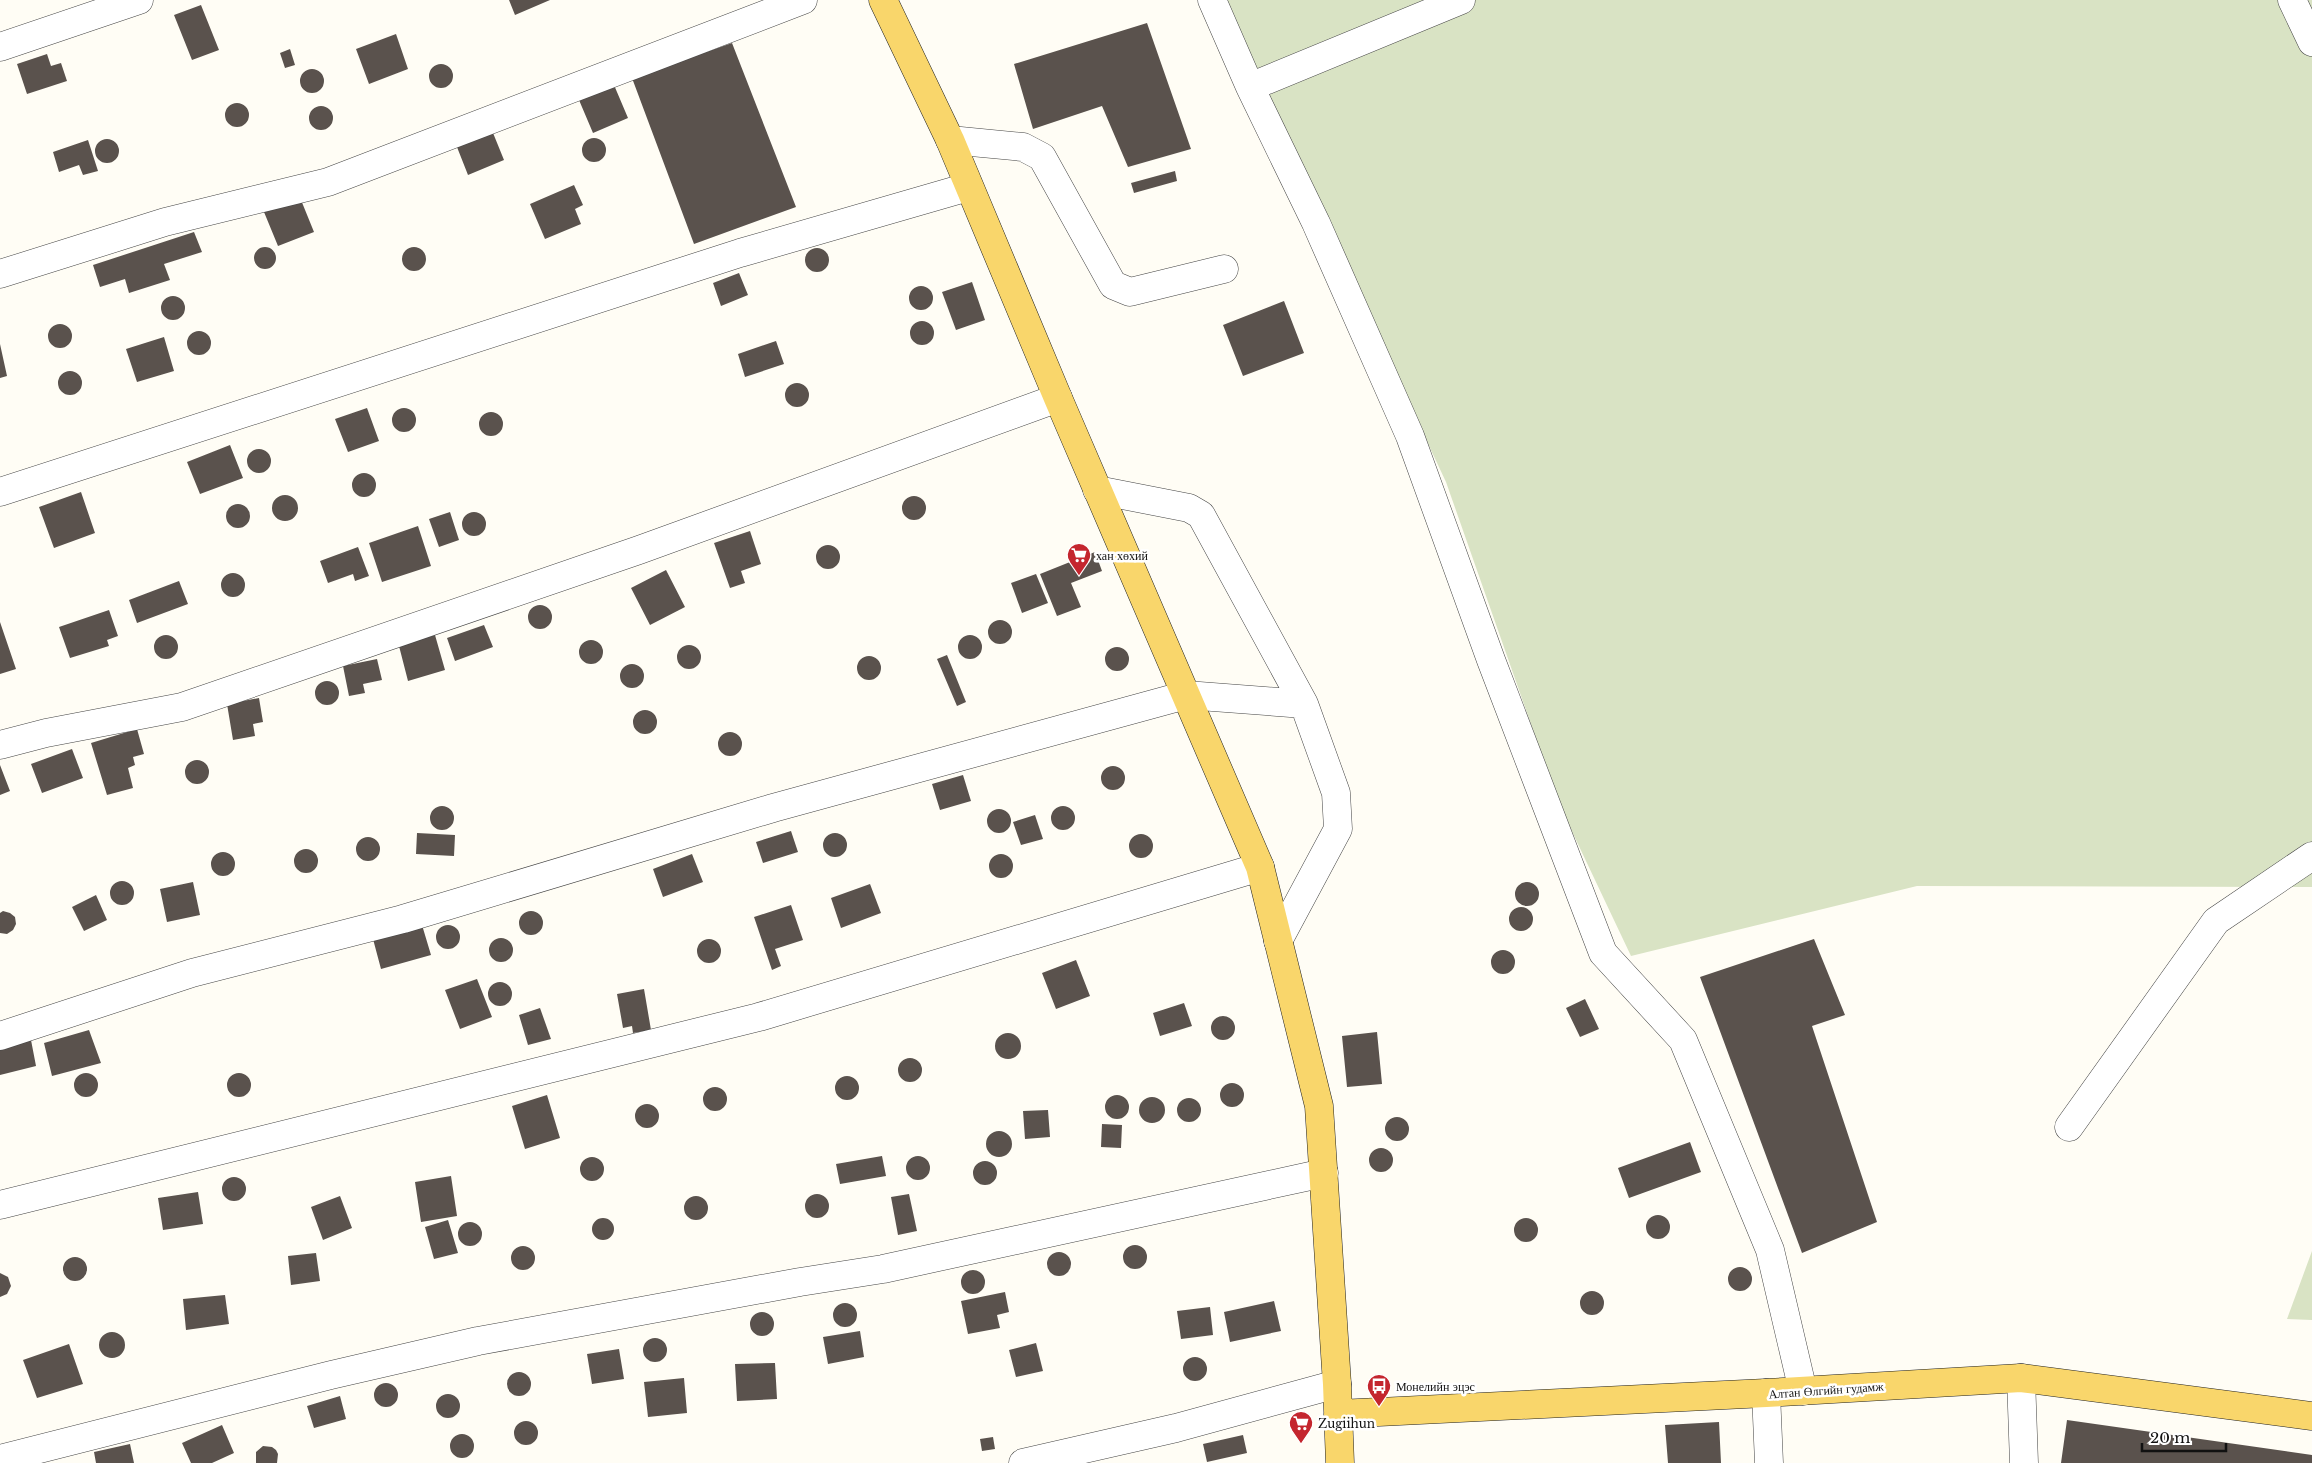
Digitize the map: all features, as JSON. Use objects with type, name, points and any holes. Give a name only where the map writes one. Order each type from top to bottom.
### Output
[{"type":"main road","points":[[883,0],[950,140],[968,187],[1097,490],[1260,867],[1319,1106],[1332,1299],[1340,1463]]},
{"type":"main road","name":"Алтан Өлгийн гудамж","points":[[1338,1414],[1766,1393],[2021,1378],[2312,1416]]},
{"type":"street","points":[[0,46],[139,0]]},
{"type":"street","points":[[0,274],[165,222],[328,182],[803,0]]},
{"type":"street","points":[[1212,0],[1250,87],[1316,223],[1410,436],[1491,660],[1603,953],[1683,1040],[1770,1250],[1803,1391]]},
{"type":"street","points":[[1250,87],[1461,0]]},
{"type":"street","points":[[2292,0],[2312,42]]},
{"type":"street","points":[[950,140],[1022,147],[1042,158],[1113,285],[1130,292],[1224,270]]},
{"type":"street","points":[[0,492],[740,253],[968,187]]},
{"type":"street","points":[[0,745],[46,733],[182,707],[639,550],[1058,398]]},
{"type":"street","points":[[1097,490],[1189,508],[1201,515],[1304,704],[1336,793],[1338,829],[1278,941]]},
{"type":"street","points":[[0,1036],[192,973],[404,919],[773,808],[1186,695],[1304,704]]},
{"type":"street","points":[[2068,1127],[2216,921],[2312,856]]},
{"type":"street","points":[[0,1205],[759,1016],[1260,867]]},
{"type":"street","points":[[0,1459],[331,1375],[478,1341],[800,1282],[883,1269],[1324,1173]]},
{"type":"street","points":[[2021,1378],[2024,1463]]},
{"type":"street","points":[[1023,1463],[1176,1428],[1337,1384]]},
{"type":"street","points":[[1766,1393],[1770,1463]]},
{"type":"green space","points":[[1220,0],[2312,0],[2312,887],[1917,886],[1631,956],[1559,804],[1446,482]]},
{"type":"green space","points":[[2312,1251],[2312,1320],[2287,1319]]},
{"type":"building","points":[[509,0],[550,0],[515,15]]},
{"type":"building","points":[[201,5],[219,50],[192,60],[174,15]]},
{"type":"building","points":[[1147,23],[1191,149],[1128,167],[1102,106],[1033,129],[1014,64]]},
{"type":"building","points":[[396,34],[408,69],[369,84],[356,49]]},
{"type":"building","points":[[732,43],[796,207],[694,244],[632,78]]},
{"type":"building","points":[[290,49],[295,65],[285,68],[280,53]]},
{"type":"building","points":[[47,54],[51,66],[61,63],[67,81],[27,94],[17,64]]},
{"type":"building","points":[[441,64],[449,68],[453,76],[449,84],[441,88],[433,84],[429,76],[433,68]]},
{"type":"building","points":[[312,69],[320,73],[324,81],[320,89],[312,93],[304,89],[300,81],[304,73]]},
{"type":"building","points":[[614,85],[628,118],[593,133],[579,100]]},
{"type":"building","points":[[237,103],[245,107],[249,115],[245,123],[237,127],[229,123],[225,115],[229,107]]},
{"type":"building","points":[[321,106],[329,110],[333,118],[329,126],[321,130],[313,126],[309,118],[313,110]]},
{"type":"building","points":[[491,128],[504,160],[468,175],[455,142]]},
{"type":"building","points":[[594,138],[602,142],[606,150],[602,158],[594,162],[586,158],[582,150],[586,142]]},
{"type":"building","points":[[107,139],[115,143],[119,151],[115,159],[107,163],[99,159],[95,151],[99,143]]},
{"type":"building","points":[[88,140],[98,171],[83,175],[79,165],[59,172],[53,152]]},
{"type":"building","points":[[1175,171],[1177,181],[1134,193],[1131,183]]},
{"type":"building","points":[[574,185],[583,205],[575,209],[581,224],[545,239],[530,204]]},
{"type":"building","points":[[301,200],[314,232],[278,246],[264,212]]},
{"type":"building","points":[[194,232],[202,252],[164,264],[170,280],[129,293],[125,279],[100,287],[93,265]]},
{"type":"building","points":[[265,247],[273,250],[276,258],[273,266],[265,269],[257,266],[254,258],[257,250]]},
{"type":"building","points":[[414,247],[422,251],[426,259],[422,267],[414,271],[406,267],[402,259],[406,251]]},
{"type":"building","points":[[817,248],[825,252],[829,260],[825,268],[817,272],[809,268],[805,260],[809,252]]},
{"type":"building","points":[[739,273],[748,295],[721,306],[713,283]]},
{"type":"building","points":[[972,282],[985,320],[956,330],[942,292]]},
{"type":"building","points":[[921,286],[930,289],[933,298],[930,307],[921,310],[912,307],[909,298],[912,289]]},
{"type":"building","points":[[173,296],[181,300],[185,308],[181,316],[173,320],[165,316],[161,308],[165,300]]},
{"type":"building","points":[[1284,301],[1304,353],[1243,376],[1223,325]]},
{"type":"building","points":[[922,321],[931,324],[934,333],[931,342],[922,345],[913,342],[910,333],[913,324]]},
{"type":"building","points":[[60,324],[68,328],[72,336],[68,344],[60,348],[52,344],[48,336],[52,328]]},
{"type":"building","points":[[199,331],[207,335],[211,343],[207,351],[199,355],[191,351],[187,343],[191,335]]},
{"type":"building","points":[[164,337],[174,371],[137,382],[126,349]]},
{"type":"building","points":[[776,341],[784,364],[745,377],[738,354]]},
{"type":"building","points":[[0,344],[7,376],[0,378]]},
{"type":"building","points":[[70,371],[78,375],[82,383],[78,391],[70,395],[62,391],[58,383],[62,375]]},
{"type":"building","points":[[797,383],[805,387],[809,395],[805,403],[797,407],[789,403],[785,395],[789,387]]},
{"type":"building","points":[[367,408],[379,441],[348,452],[335,419]]},
{"type":"building","points":[[404,408],[412,412],[416,420],[412,428],[404,432],[396,428],[392,420],[396,412]]},
{"type":"building","points":[[491,412],[499,416],[503,424],[499,432],[491,436],[483,432],[479,424],[483,416]]},
{"type":"building","points":[[230,445],[243,478],[200,494],[187,462]]},
{"type":"building","points":[[259,449],[267,453],[271,461],[267,469],[259,473],[251,469],[247,461],[251,453]]},
{"type":"building","points":[[364,473],[372,477],[376,485],[372,493],[364,497],[356,493],[352,485],[356,477]]},
{"type":"building","points":[[81,492],[95,533],[54,548],[39,507]]},
{"type":"building","points":[[285,495],[295,498],[298,508],[295,518],[285,521],[275,518],[272,508],[275,498]]},
{"type":"building","points":[[914,496],[923,499],[926,508],[923,517],[914,520],[905,517],[902,508],[905,499]]},
{"type":"building","points":[[238,504],[246,508],[250,516],[246,524],[238,528],[230,524],[226,516],[230,508]]},
{"type":"building","points":[[450,512],[459,540],[439,547],[429,519]]},
{"type":"building","points":[[474,512],[482,516],[486,524],[482,532],[474,536],[466,532],[462,524],[466,516]]},
{"type":"building","points":[[418,526],[431,566],[382,582],[369,543]]},
{"type":"building","points":[[750,531],[761,564],[741,571],[745,583],[730,588],[714,543]]},
{"type":"building","points":[[828,545],[836,549],[840,557],[836,565],[828,569],[820,565],[816,557],[820,549]]},
{"type":"building","points":[[358,547],[369,576],[355,581],[353,574],[328,583],[320,561]]},
{"type":"building","points":[[1095,552],[1102,571],[1071,583],[1081,607],[1057,616],[1040,574]]},
{"type":"building","points":[[666,570],[685,607],[650,625],[631,588]]},
{"type":"building","points":[[233,573],[241,577],[245,585],[241,593],[233,597],[225,593],[221,585],[225,577]]},
{"type":"building","points":[[1036,574],[1048,603],[1022,613],[1011,583]]},
{"type":"building","points":[[179,581],[188,604],[137,623],[129,600]]},
{"type":"building","points":[[540,605],[548,609],[552,617],[548,625],[540,629],[532,625],[528,617],[532,609]]},
{"type":"building","points":[[109,610],[118,636],[107,640],[109,646],[70,658],[59,627]]},
{"type":"building","points":[[1000,620],[1009,623],[1012,632],[1009,641],[1000,644],[991,641],[988,632],[991,623]]},
{"type":"building","points":[[0,622],[16,669],[0,674]]},
{"type":"building","points":[[484,625],[493,647],[455,661],[447,638]]},
{"type":"building","points":[[166,635],[174,639],[178,647],[174,655],[166,659],[158,655],[154,647],[158,639]]},
{"type":"building","points":[[435,635],[445,670],[408,681],[399,646]]},
{"type":"building","points":[[970,635],[979,638],[982,647],[979,656],[970,659],[961,656],[958,647],[961,638]]},
{"type":"building","points":[[591,640],[599,644],[603,652],[599,660],[591,664],[583,660],[579,652],[583,644]]},
{"type":"building","points":[[689,645],[697,649],[701,657],[697,665],[689,669],[681,665],[677,657],[681,649]]},
{"type":"building","points":[[1117,647],[1125,651],[1129,659],[1125,667],[1117,671],[1109,667],[1105,659],[1109,651]]},
{"type":"building","points":[[947,655],[966,702],[957,706],[937,659]]},
{"type":"building","points":[[869,656],[877,660],[881,668],[877,676],[869,680],[861,676],[857,668],[861,660]]},
{"type":"building","points":[[377,659],[382,680],[363,684],[365,693],[349,696],[343,666]]},
{"type":"building","points":[[632,664],[640,668],[644,676],[640,684],[632,688],[624,684],[620,676],[624,668]]},
{"type":"building","points":[[327,681],[335,685],[339,693],[335,701],[327,705],[319,701],[315,693],[319,685]]},
{"type":"building","points":[[259,698],[263,722],[253,724],[255,736],[233,740],[227,704]]},
{"type":"building","points":[[645,710],[653,714],[657,722],[653,730],[645,734],[637,730],[633,722],[637,714]]},
{"type":"building","points":[[137,729],[144,754],[133,757],[135,765],[128,768],[133,788],[107,795],[91,743]]},
{"type":"building","points":[[730,732],[738,736],[742,744],[738,752],[730,756],[722,752],[718,744],[722,736]]},
{"type":"building","points":[[72,749],[83,778],[42,793],[31,764]]},
{"type":"building","points":[[197,760],[205,764],[209,772],[205,780],[197,784],[189,780],[185,772],[189,764]]},
{"type":"building","points":[[0,765],[10,791],[0,795]]},
{"type":"building","points":[[1113,766],[1121,770],[1125,778],[1121,786],[1113,790],[1105,786],[1101,778],[1105,770]]},
{"type":"building","points":[[963,775],[971,801],[940,810],[932,784]]},
{"type":"building","points":[[442,806],[450,810],[454,818],[450,826],[442,830],[434,826],[430,818],[434,810]]},
{"type":"building","points":[[1063,806],[1071,810],[1075,818],[1071,826],[1063,830],[1055,826],[1051,818],[1055,810]]},
{"type":"building","points":[[999,809],[1007,813],[1011,821],[1007,829],[999,833],[991,829],[987,821],[991,813]]},
{"type":"building","points":[[1035,815],[1043,839],[1021,845],[1013,822]]},
{"type":"building","points":[[791,831],[798,852],[763,863],[756,842]]},
{"type":"building","points":[[417,833],[455,835],[454,856],[416,854]]},
{"type":"building","points":[[835,833],[843,837],[847,845],[843,853],[835,857],[827,853],[823,845],[827,837]]},
{"type":"building","points":[[1141,834],[1150,837],[1153,846],[1150,855],[1141,858],[1132,855],[1129,846],[1132,837]]},
{"type":"building","points":[[368,837],[376,841],[380,849],[376,857],[368,861],[360,857],[356,849],[360,841]]},
{"type":"building","points":[[306,849],[314,853],[318,861],[314,869],[306,873],[298,869],[294,861],[298,853]]},
{"type":"building","points":[[223,852],[231,856],[235,864],[231,872],[223,876],[215,872],[211,864],[215,856]]},
{"type":"building","points":[[692,854],[703,882],[663,897],[653,869]]},
{"type":"building","points":[[1001,854],[1010,857],[1013,866],[1010,875],[1001,878],[992,875],[989,866],[992,857]]},
{"type":"building","points":[[122,881],[130,885],[134,893],[130,901],[122,905],[114,901],[110,893],[114,885]]},
{"type":"building","points":[[193,882],[200,915],[167,922],[160,889]]},
{"type":"building","points":[[1527,882],[1532,883],[1538,889],[1538,899],[1532,905],[1527,906],[1522,905],[1516,899],[1515,894],[1516,889],[1522,883]]},
{"type":"building","points":[[870,884],[881,913],[841,928],[831,898]]},
{"type":"building","points":[[96,895],[107,920],[84,931],[72,907]]},
{"type":"building","points":[[791,905],[803,940],[775,949],[781,966],[772,970],[754,917]]},
{"type":"building","points":[[1521,907],[1530,910],[1533,919],[1530,928],[1521,931],[1512,928],[1509,919],[1512,910]]},
{"type":"building","points":[[3,911],[15,917],[16,924],[13,930],[7,934],[0,933],[0,913]]},
{"type":"building","points":[[531,911],[539,915],[543,923],[539,931],[531,935],[523,931],[519,923],[523,915]]},
{"type":"building","points":[[422,925],[431,955],[381,969],[373,939]]},
{"type":"building","points":[[448,925],[456,929],[460,937],[456,945],[448,949],[440,945],[436,937],[440,929]]},
{"type":"building","points":[[501,938],[506,939],[512,945],[512,955],[506,961],[501,962],[496,961],[490,955],[489,950],[490,945],[496,939]]},
{"type":"building","points":[[709,939],[717,943],[721,951],[717,959],[709,963],[701,959],[697,951],[701,943]]},
{"type":"building","points":[[1814,939],[1845,1015],[1812,1026],[1877,1222],[1802,1253],[1700,977]]},
{"type":"building","points":[[1503,950],[1508,951],[1514,957],[1514,967],[1508,973],[1503,974],[1498,973],[1492,967],[1491,962],[1492,957],[1498,951]]},
{"type":"building","points":[[1076,960],[1090,996],[1056,1009],[1042,973]]},
{"type":"building","points":[[477,979],[492,1017],[460,1029],[445,990]]},
{"type":"building","points":[[500,982],[508,986],[512,994],[508,1002],[500,1006],[492,1002],[488,994],[492,986]]},
{"type":"building","points":[[644,989],[651,1030],[633,1033],[632,1026],[623,1028],[617,994]]},
{"type":"building","points":[[1585,999],[1599,1029],[1580,1037],[1566,1008]]},
{"type":"building","points":[[1184,1003],[1192,1026],[1160,1036],[1153,1013]]},
{"type":"building","points":[[540,1008],[551,1039],[528,1045],[519,1015]]},
{"type":"building","points":[[1223,1016],[1232,1019],[1235,1028],[1232,1037],[1223,1040],[1214,1037],[1211,1028],[1214,1019]]},
{"type":"building","points":[[89,1030],[101,1063],[52,1076],[44,1043]]},
{"type":"building","points":[[1377,1032],[1382,1084],[1347,1087],[1342,1036]]},
{"type":"building","points":[[1008,1033],[1017,1037],[1021,1046],[1017,1055],[1008,1059],[999,1055],[995,1046],[999,1037]]},
{"type":"building","points":[[31,1040],[36,1066],[0,1075],[0,1047]]},
{"type":"building","points":[[910,1058],[918,1062],[922,1070],[918,1078],[910,1082],[902,1078],[898,1070],[902,1062]]},
{"type":"building","points":[[86,1073],[94,1077],[98,1085],[94,1093],[86,1097],[78,1093],[74,1085],[78,1077]]},
{"type":"building","points":[[239,1073],[247,1077],[251,1085],[247,1093],[239,1097],[231,1093],[227,1085],[231,1077]]},
{"type":"building","points":[[847,1076],[856,1079],[859,1088],[856,1097],[847,1100],[838,1097],[835,1088],[838,1079]]},
{"type":"building","points":[[1232,1083],[1240,1087],[1244,1095],[1240,1103],[1232,1107],[1224,1103],[1220,1095],[1224,1087]]},
{"type":"building","points":[[715,1087],[723,1091],[727,1099],[723,1107],[715,1111],[707,1107],[703,1099],[707,1091]]},
{"type":"building","points":[[547,1095],[560,1138],[525,1149],[512,1106]]},
{"type":"building","points":[[1117,1095],[1125,1099],[1129,1107],[1125,1115],[1117,1119],[1109,1115],[1105,1107],[1109,1099]]},
{"type":"building","points":[[1152,1097],[1162,1100],[1165,1110],[1162,1120],[1152,1123],[1142,1120],[1139,1110],[1142,1100]]},
{"type":"building","points":[[1189,1098],[1197,1102],[1201,1110],[1197,1118],[1189,1122],[1181,1118],[1177,1110],[1181,1102]]},
{"type":"building","points":[[647,1104],[655,1108],[659,1116],[655,1124],[647,1128],[639,1124],[635,1116],[639,1108]]},
{"type":"building","points":[[1048,1110],[1050,1137],[1025,1139],[1023,1111]]},
{"type":"building","points":[[1397,1117],[1402,1118],[1408,1124],[1408,1134],[1402,1140],[1397,1141],[1392,1140],[1386,1134],[1385,1129],[1386,1124],[1392,1118]]},
{"type":"building","points":[[1102,1124],[1122,1125],[1121,1148],[1101,1147]]},
{"type":"building","points":[[999,1131],[1009,1134],[1012,1144],[1009,1154],[999,1157],[989,1154],[986,1144],[989,1134]]},
{"type":"building","points":[[1690,1142],[1701,1172],[1629,1198],[1618,1168]]},
{"type":"building","points":[[1381,1148],[1390,1151],[1393,1160],[1390,1169],[1381,1172],[1372,1169],[1369,1160],[1372,1151]]},
{"type":"building","points":[[882,1156],[886,1176],[840,1184],[836,1164]]},
{"type":"building","points":[[918,1156],[926,1160],[930,1168],[926,1176],[918,1180],[910,1176],[906,1168],[910,1160]]},
{"type":"building","points":[[592,1157],[600,1161],[604,1169],[600,1177],[592,1181],[584,1177],[580,1169],[584,1161]]},
{"type":"building","points":[[985,1161],[993,1165],[997,1173],[993,1181],[985,1185],[977,1181],[973,1173],[977,1165]]},
{"type":"building","points":[[451,1176],[457,1216],[421,1222],[415,1182]]},
{"type":"building","points":[[234,1177],[242,1181],[246,1189],[242,1197],[234,1201],[226,1197],[222,1189],[226,1181]]},
{"type":"building","points":[[198,1192],[203,1224],[163,1230],[158,1198]]},
{"type":"building","points":[[817,1194],[825,1198],[829,1206],[825,1214],[817,1218],[809,1214],[805,1206],[809,1198]]},
{"type":"building","points":[[909,1194],[917,1231],[898,1235],[891,1197]]},
{"type":"building","points":[[340,1196],[352,1228],[323,1240],[311,1207]]},
{"type":"building","points":[[696,1196],[704,1200],[708,1208],[704,1216],[696,1220],[688,1216],[684,1208],[688,1200]]},
{"type":"building","points":[[1658,1215],[1666,1219],[1670,1227],[1666,1235],[1658,1239],[1650,1235],[1646,1227],[1650,1219]]},
{"type":"building","points":[[599,1218],[607,1218],[614,1225],[614,1233],[607,1240],[599,1240],[592,1233],[592,1225]]},
{"type":"building","points":[[1526,1218],[1535,1221],[1538,1230],[1535,1239],[1526,1242],[1517,1239],[1514,1230],[1517,1221]]},
{"type":"building","points":[[448,1220],[458,1253],[434,1259],[425,1227]]},
{"type":"building","points":[[470,1222],[478,1226],[482,1234],[478,1242],[470,1246],[462,1242],[458,1234],[462,1226]]},
{"type":"building","points":[[1135,1245],[1144,1248],[1147,1257],[1144,1266],[1135,1269],[1126,1266],[1123,1257],[1126,1248]]},
{"type":"building","points":[[523,1246],[531,1250],[535,1258],[531,1266],[523,1270],[515,1266],[511,1258],[515,1250]]},
{"type":"building","points":[[1059,1252],[1067,1256],[1071,1264],[1067,1272],[1059,1276],[1051,1272],[1047,1264],[1051,1256]]},
{"type":"building","points":[[316,1253],[320,1281],[291,1285],[288,1256]]},
{"type":"building","points":[[75,1257],[83,1261],[87,1269],[83,1277],[75,1281],[67,1277],[63,1269],[67,1261]]},
{"type":"building","points":[[1740,1267],[1749,1270],[1752,1279],[1749,1288],[1740,1291],[1731,1288],[1728,1279],[1731,1270]]},
{"type":"building","points":[[973,1270],[981,1274],[985,1282],[981,1290],[973,1294],[965,1290],[961,1282],[965,1274]]},
{"type":"building","points":[[0,1273],[8,1277],[11,1286],[7,1294],[0,1297]]},
{"type":"building","points":[[1592,1291],[1600,1295],[1604,1303],[1600,1311],[1592,1315],[1584,1311],[1580,1303],[1584,1295]]},
{"type":"building","points":[[1005,1292],[1009,1312],[997,1315],[1000,1328],[968,1334],[961,1301]]},
{"type":"building","points":[[225,1295],[229,1324],[186,1330],[183,1299]]},
{"type":"building","points":[[1274,1301],[1281,1331],[1230,1342],[1224,1312]]},
{"type":"building","points":[[845,1303],[850,1304],[856,1310],[856,1320],[850,1326],[845,1327],[840,1326],[834,1320],[833,1315],[834,1310],[840,1304]]},
{"type":"building","points":[[1210,1307],[1213,1335],[1181,1339],[1177,1311]]},
{"type":"building","points":[[762,1312],[770,1316],[774,1324],[770,1332],[762,1336],[754,1332],[750,1324],[754,1316]]},
{"type":"building","points":[[860,1331],[864,1357],[828,1364],[823,1337]]},
{"type":"building","points":[[112,1332],[121,1336],[125,1345],[121,1354],[112,1358],[103,1354],[99,1345],[103,1336]]},
{"type":"building","points":[[655,1338],[663,1342],[667,1350],[663,1358],[655,1362],[647,1358],[643,1350],[647,1342]]},
{"type":"building","points":[[1036,1343],[1043,1371],[1016,1377],[1009,1350]]},
{"type":"building","points":[[69,1344],[83,1384],[37,1398],[23,1360]]},
{"type":"building","points":[[619,1349],[624,1379],[592,1384],[587,1354]]},
{"type":"building","points":[[1195,1357],[1203,1361],[1207,1369],[1203,1377],[1195,1381],[1187,1377],[1183,1369],[1187,1361]]},
{"type":"building","points":[[775,1363],[777,1399],[737,1401],[735,1364]]},
{"type":"building","points":[[519,1372],[527,1376],[531,1384],[527,1392],[519,1396],[511,1392],[507,1384],[511,1376]]},
{"type":"building","points":[[684,1378],[687,1413],[648,1417],[644,1382]]},
{"type":"building","points":[[386,1383],[394,1387],[398,1395],[394,1403],[386,1407],[378,1403],[374,1395],[378,1387]]},
{"type":"building","points":[[448,1394],[456,1398],[460,1406],[456,1414],[448,1418],[440,1414],[436,1406],[440,1398]]},
{"type":"building","points":[[340,1396],[346,1419],[314,1428],[307,1406]]},
{"type":"building","points":[[2067,1420],[2312,1455],[2312,1463],[2061,1463]]},
{"type":"building","points":[[526,1421],[534,1425],[538,1433],[534,1441],[526,1445],[518,1441],[514,1433],[518,1425]]},
{"type":"building","points":[[1719,1422],[1721,1463],[1668,1463],[1665,1425]]},
{"type":"building","points":[[222,1425],[234,1453],[212,1463],[191,1463],[182,1443]]},
{"type":"building","points":[[462,1434],[467,1435],[473,1441],[473,1451],[467,1457],[462,1458],[457,1457],[451,1451],[450,1446],[451,1441],[457,1435]]},
{"type":"building","points":[[1243,1435],[1247,1453],[1207,1462],[1203,1444]]},
{"type":"building","points":[[993,1437],[995,1449],[982,1451],[980,1439]]},
{"type":"building","points":[[130,1444],[134,1463],[96,1463],[94,1452]]},
{"type":"building","points":[[263,1446],[272,1447],[276,1450],[278,1454],[277,1463],[256,1463],[256,1452]]},
{"type":"place","name":"хан хөхий","points":[[1079,576]]},
{"type":"place","name":"Монелийн эцэс","points":[[1379,1407]]},
{"type":"place","name":"Zugiihun","points":[[1301,1444]]}]
